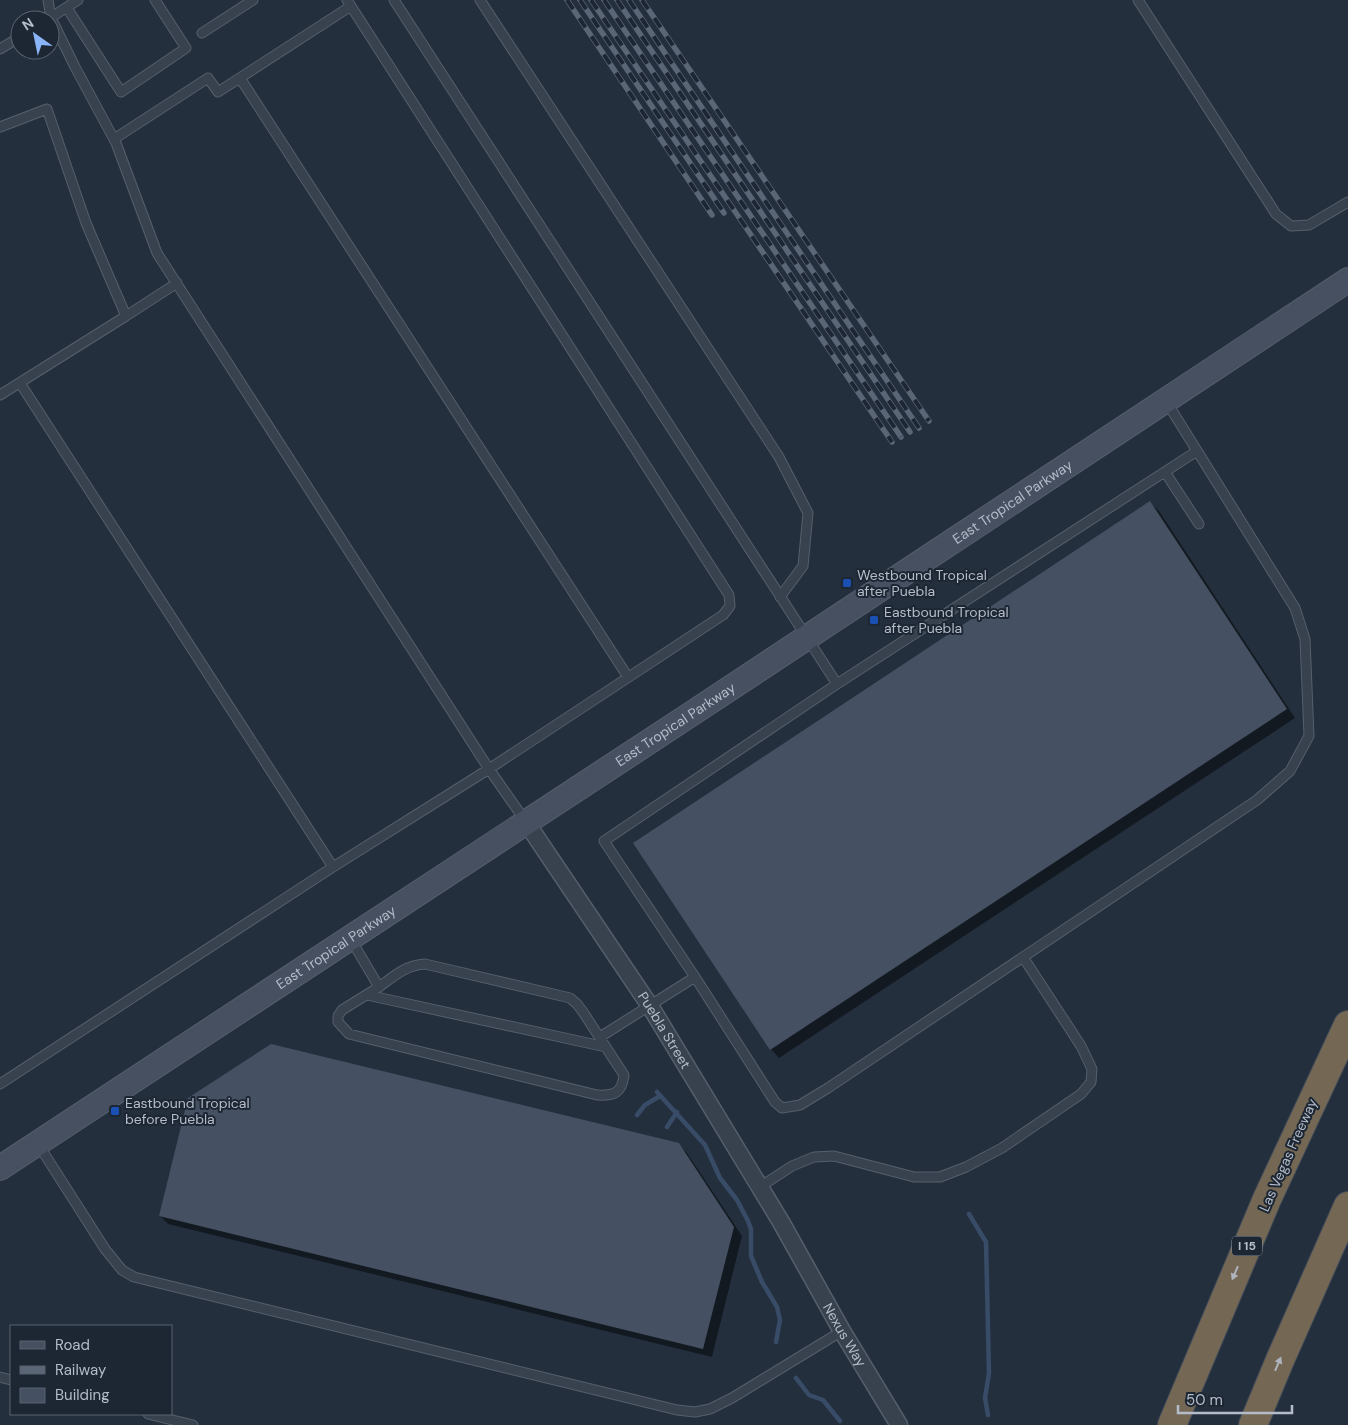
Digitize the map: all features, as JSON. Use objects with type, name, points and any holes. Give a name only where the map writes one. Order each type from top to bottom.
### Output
[{"type":"highway","points":[[1327,1069],[1348,1018]]},
{"type":"highway","name":"Las Vegas Freeway","points":[[1172,1425],[1249,1242],[1348,1024]]},
{"type":"highway","points":[[1253,1425],[1348,1206]]},
{"type":"street","name":"East Tropical Parkway","points":[[0,1168],[1348,280]]},
{"type":"street","name":"Puebla Street","points":[[526,822],[650,1006],[793,1243]]},
{"type":"street","name":"Nexus Way","points":[[793,1243],[899,1425]]},
{"type":"lane","points":[[60,12],[78,0]]},
{"type":"lane","points":[[67,8],[120,92],[186,48],[155,0]]},
{"type":"lane","points":[[202,33],[252,0]]},
{"type":"lane","points":[[394,0],[837,684]]},
{"type":"lane","points":[[480,0],[779,457],[808,512],[803,566],[780,597]]},
{"type":"lane","points":[[1138,0],[1276,214],[1291,226],[1309,225],[1348,202]]},
{"type":"lane","points":[[0,1084],[628,678],[723,614],[730,606],[729,595],[349,3],[218,92],[208,78],[114,139]]},
{"type":"lane","points":[[60,39],[114,139],[157,253],[489,769],[526,822]]},
{"type":"lane","points":[[240,78],[628,678]]},
{"type":"lane","points":[[0,126],[47,109],[86,223],[126,316]]},
{"type":"lane","points":[[0,395],[177,283]]},
{"type":"lane","points":[[20,383],[333,868]]},
{"type":"lane","points":[[1165,401],[1197,451],[1295,608],[1305,638],[1309,736],[1290,771],[1257,800],[828,1088],[800,1105],[782,1108],[774,1102],[695,977],[604,842],[837,684],[1197,451]]},
{"type":"lane","points":[[1165,472],[1199,524]]},
{"type":"lane","points":[[350,938],[379,987]]},
{"type":"lane","points":[[760,1187],[792,1166],[814,1157],[834,1156],[914,1177],[940,1176],[966,1167],[1002,1148],[1080,1094],[1091,1082],[1092,1069],[1080,1046],[1023,957]]},
{"type":"lane","points":[[425,964],[570,998],[577,1004],[624,1075],[623,1084],[617,1092],[608,1096],[597,1095],[348,1034],[338,1022],[338,1016],[342,1010],[379,987],[405,968],[425,964]]},
{"type":"lane","points":[[600,1037],[695,977]]},
{"type":"lane","points":[[367,995],[606,1047]]},
{"type":"lane","points":[[38,1143],[105,1249],[122,1270],[134,1277],[677,1410],[695,1412],[710,1408],[732,1398],[842,1330]]},
{"type":"lane","points":[[152,1415],[193,1425]]},
{"type":"building","points":[[1150,501],[1287,709],[770,1050],[633,843]]},
{"type":"building","points":[[271,1044],[679,1143],[734,1227],[703,1349],[159,1216],[188,1098]]},
{"type":"waterway","points":[[657,1092],[705,1145],[720,1178],[737,1200],[748,1221],[751,1229],[751,1256],[762,1282],[777,1307],[780,1320],[776,1342]]},
{"type":"waterway","points":[[637,1115],[645,1105],[660,1096]]},
{"type":"waterway","points":[[667,1127],[677,1112]]},
{"type":"waterway","points":[[969,1214],[986,1242],[989,1373],[985,1398],[988,1415]]},
{"type":"waterway","points":[[796,1378],[809,1395],[823,1400],[840,1421]]},
{"type":"railway","points":[[567,0],[712,215]]},
{"type":"railway","points":[[580,0],[724,213]]},
{"type":"railway","points":[[591,0],[892,442]]},
{"type":"railway","points":[[604,0],[901,437]]},
{"type":"railway","points":[[617,0],[910,432]]},
{"type":"railway","points":[[629,0],[919,428]]},
{"type":"railway","points":[[642,0],[929,421]]},
{"type":"place","name":"Westbound Tropical after Puebla","points":[[847,583]]},
{"type":"place","name":"Eastbound Tropical after Puebla","points":[[874,620]]},
{"type":"place","name":"Eastbound Tropical before Puebla","points":[[115,1111]]}]
